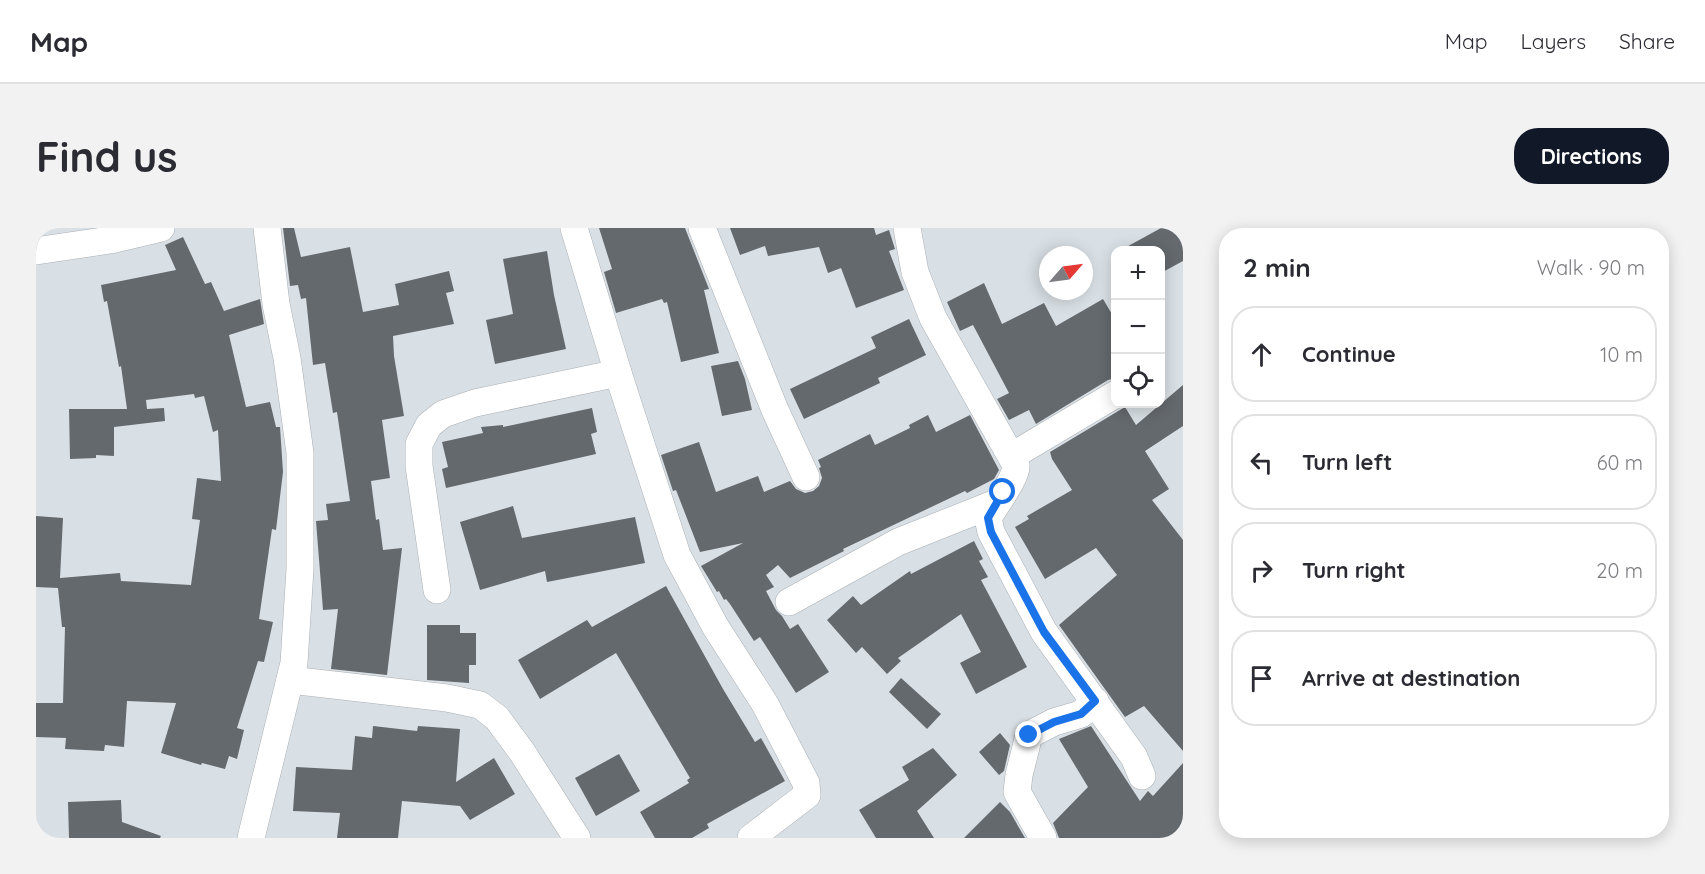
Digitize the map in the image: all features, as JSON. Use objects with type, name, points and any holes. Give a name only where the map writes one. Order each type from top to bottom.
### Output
[{"type":"street","points":[[36,251],[110,240],[160,228]]},
{"type":"street","points":[[251,838],[294,663],[300,569],[300,453],[287,358],[276,304],[267,228]]},
{"type":"street","points":[[574,228],[677,555],[715,626],[765,704],[806,783],[807,795],[751,838]]},
{"type":"street","points":[[702,228],[775,410],[806,477]]},
{"type":"street","points":[[907,228],[915,272],[933,318],[1012,456],[1017,471],[988,518],[991,532],[1044,632],[1134,757],[1142,777]]},
{"type":"street","points":[[436,590],[418,466],[419,444],[429,425],[443,414],[475,403],[618,373]]},
{"type":"street","points":[[1012,456],[1111,396]]},
{"type":"street","points":[[789,602],[898,542],[996,503]]},
{"type":"street","points":[[290,680],[447,698],[480,705],[497,718],[503,726],[577,838]]},
{"type":"street","points":[[1043,838],[1017,792],[1029,735],[1054,722],[1081,714],[1095,701]]},
{"type":"building","points":[[283,228],[294,228],[301,257],[350,247],[363,312],[399,305],[395,284],[449,271],[454,291],[446,293],[454,324],[393,336],[404,416],[382,420],[390,478],[371,481],[383,550],[402,548],[387,675],[331,669],[338,609],[323,610],[316,521],[328,520],[326,504],[350,501],[337,412],[333,413],[325,363],[313,365],[306,298],[301,299],[298,285],[290,286]]},
{"type":"building","points":[[599,228],[685,228],[709,289],[704,290],[719,353],[681,362],[667,302],[664,303],[662,299],[616,313],[604,272],[612,269]]},
{"type":"building","points":[[730,228],[874,228],[876,235],[889,230],[895,249],[889,251],[904,290],[856,308],[841,268],[828,273],[819,247],[768,256],[765,246],[740,255]]},
{"type":"building","points":[[1161,228],[1183,228],[1183,261],[1165,271],[1165,246],[1128,246]]},
{"type":"building","points":[[183,237],[205,284],[211,282],[224,311],[260,299],[264,324],[229,335],[246,407],[270,402],[276,427],[280,427],[283,472],[276,530],[272,529],[259,619],[273,622],[264,662],[258,661],[237,728],[244,730],[237,759],[229,756],[225,769],[202,763],[201,765],[161,753],[176,703],[127,701],[124,747],[105,745],[104,751],[65,749],[66,738],[36,737],[36,703],[63,703],[65,627],[62,627],[58,588],[36,587],[36,516],[63,518],[60,578],[120,573],[121,581],[191,585],[200,520],[192,519],[197,478],[221,481],[218,430],[213,432],[204,396],[195,398],[194,394],[146,400],[147,409],[164,408],[165,421],[114,427],[114,456],[96,455],[96,458],[70,459],[69,409],[127,409],[121,366],[119,367],[107,301],[104,302],[101,285],[176,270],[165,245]]},
{"type":"building","points":[[547,251],[566,349],[495,364],[486,320],[513,314],[503,259]]},
{"type":"building","points":[[984,283],[1002,324],[1044,303],[1056,326],[1103,299],[1111,313],[1111,379],[1036,424],[1029,410],[1009,420],[997,399],[1009,393],[973,325],[960,331],[947,302]]},
{"type":"building","points":[[909,319],[926,355],[878,378],[880,383],[804,419],[790,389],[876,348],[871,337]]},
{"type":"building","points":[[738,361],[752,410],[722,416],[711,366]]},
{"type":"building","points":[[1183,385],[1183,426],[1145,451],[1169,489],[1152,500],[1183,540],[1183,751],[1144,706],[1125,717],[1059,625],[1117,575],[1096,548],[1045,579],[1015,527],[1029,519],[1027,516],[1072,490],[1050,452],[1123,408],[1126,408],[1136,425],[1156,408],[1165,408],[1165,400]]},
{"type":"building","points":[[592,408],[597,432],[591,434],[596,454],[446,488],[442,469],[448,467],[442,442],[483,433],[481,427],[503,425],[503,427]]},
{"type":"building","points":[[928,415],[936,432],[970,415],[999,470],[994,479],[967,493],[965,491],[843,549],[844,551],[790,578],[778,565],[766,575],[774,587],[766,591],[776,610],[790,629],[798,624],[829,672],[796,693],[760,637],[754,641],[730,604],[726,599],[724,600],[719,591],[717,592],[701,566],[743,543],[700,552],[676,490],[673,491],[661,455],[699,442],[716,492],[758,476],[764,492],[790,481],[796,489],[805,493],[819,486],[822,478],[818,460],[870,434],[875,445],[910,428],[909,425]]},
{"type":"building","points":[[513,506],[522,538],[635,517],[645,563],[547,582],[545,571],[480,590],[460,522]]},
{"type":"building","points":[[974,541],[983,559],[979,561],[988,577],[981,580],[1027,667],[976,694],[960,663],[981,652],[961,614],[898,658],[901,661],[887,674],[862,647],[856,653],[827,620],[853,596],[861,605],[910,571],[911,574]]},
{"type":"building","points":[[666,586],[755,742],[761,738],[785,781],[707,824],[709,828],[692,838],[655,838],[640,812],[689,783],[687,780],[690,778],[616,653],[540,699],[518,660],[587,620],[592,627]]},
{"type":"building","points":[[427,625],[460,625],[460,633],[476,633],[476,665],[469,665],[469,683],[427,680]]},
{"type":"building","points":[[901,678],[941,714],[927,729],[889,692]]},
{"type":"building","points":[[373,726],[417,731],[418,726],[460,729],[456,782],[494,758],[515,794],[470,820],[460,806],[402,801],[398,838],[337,838],[340,813],[293,811],[296,767],[352,770],[355,736],[372,738]]},
{"type":"building","points":[[1091,726],[1140,801],[1148,791],[1153,796],[1183,763],[1183,838],[1059,838],[1053,823],[1088,787],[1059,739]]},
{"type":"building","points":[[1000,733],[1010,745],[1004,771],[999,775],[979,752]]},
{"type":"building","points":[[933,748],[957,775],[917,811],[934,838],[876,838],[859,810],[909,780],[902,767]]},
{"type":"building","points":[[619,754],[640,791],[596,816],[575,778]]},
{"type":"building","points":[[121,800],[122,822],[161,836],[160,838],[69,838],[68,802]]},
{"type":"building","points":[[1000,802],[1010,812],[1025,838],[964,838]]},
{"type":"route","points":[[1003,492],[988,518],[991,532],[1044,632],[1095,701],[1081,714],[1054,722],[1029,735]]}]
